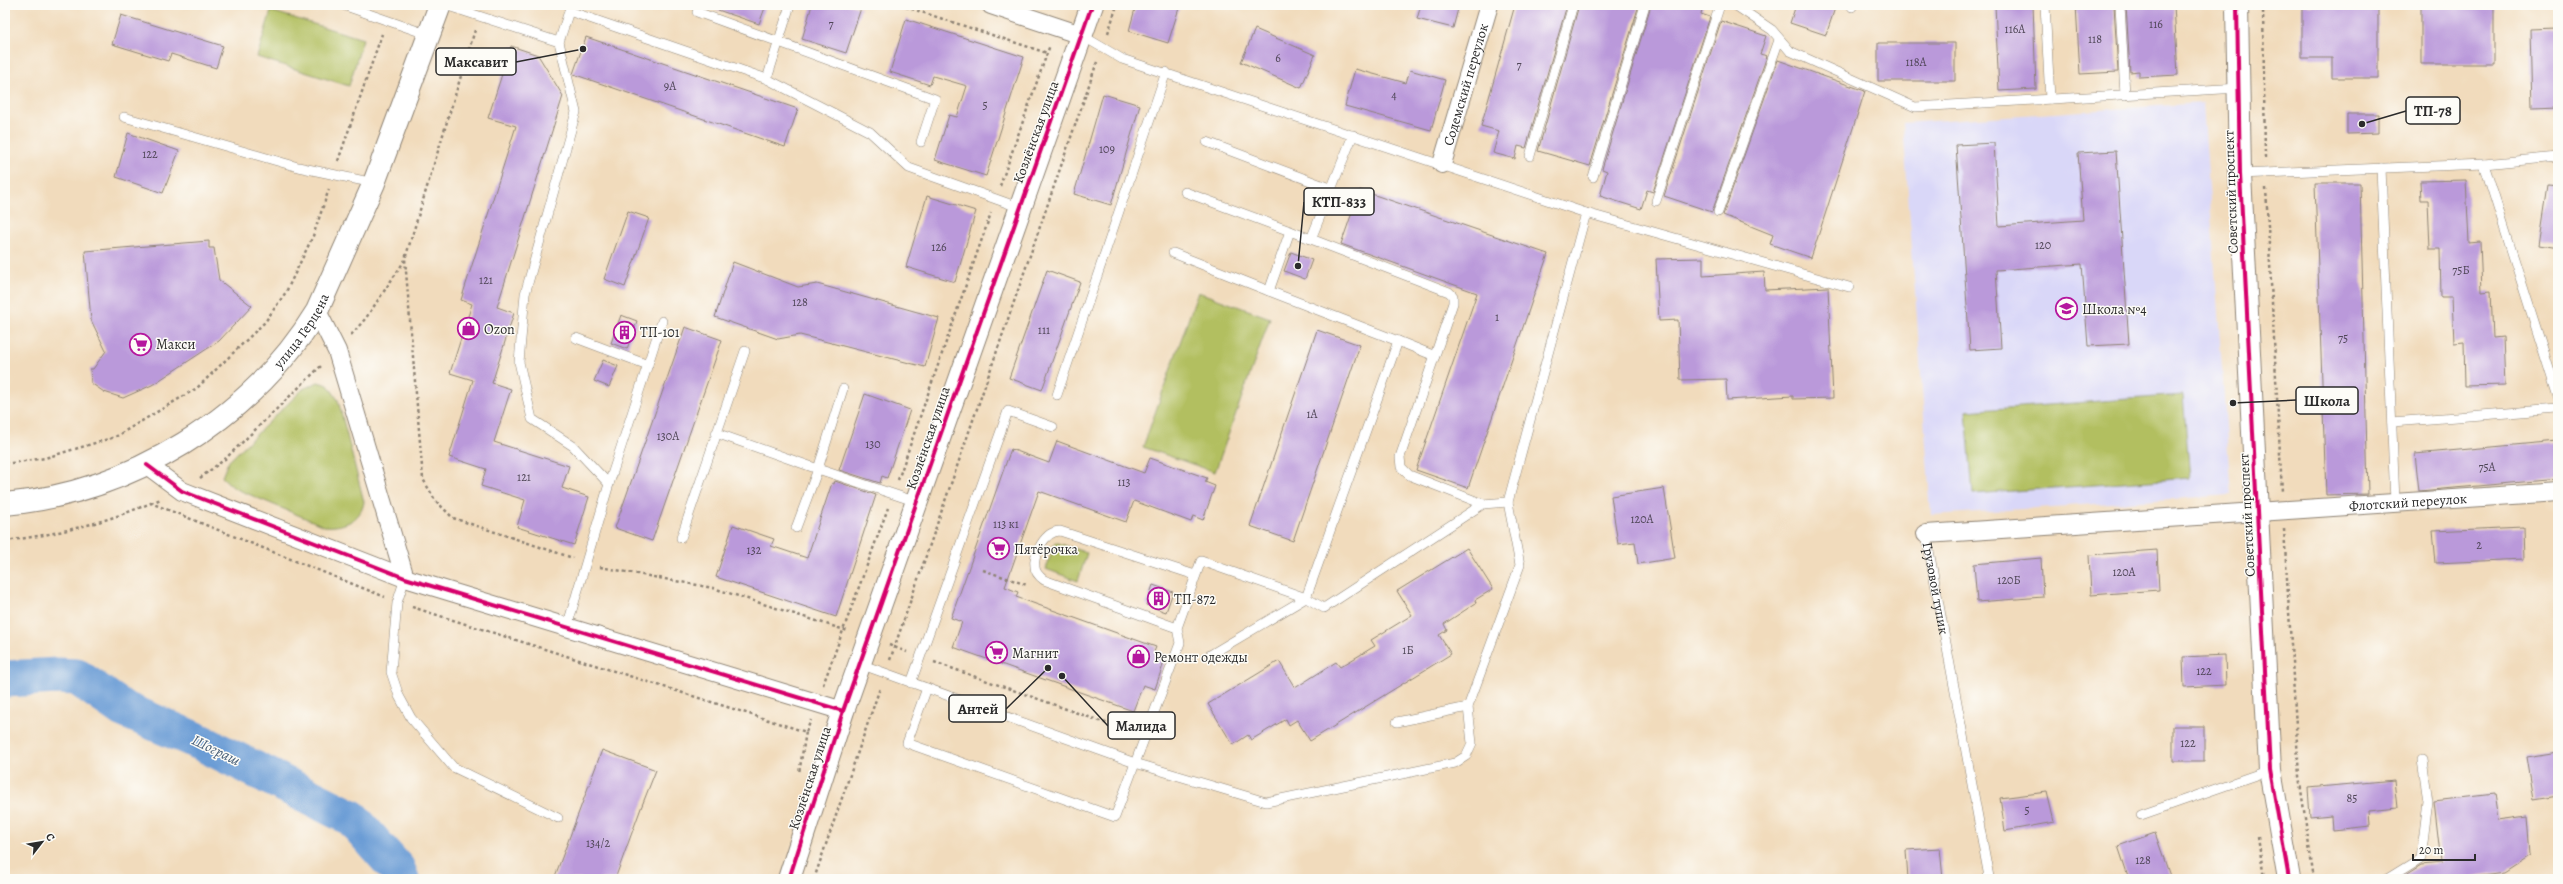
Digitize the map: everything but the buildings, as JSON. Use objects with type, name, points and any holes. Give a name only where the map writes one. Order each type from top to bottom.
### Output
[{"type":"street","name":"улица Герцена","points":[[5,504],[56,496],[100,484],[147,465],[209,425],[250,393],[276,366],[305,330],[317,311],[374,183],[440,5]]},
{"type":"street","points":[[991,5],[1081,35]]},
{"type":"street","name":"Козлёнская улица","points":[[789,879],[843,710],[1092,5]]},
{"type":"street","name":"Содемский переулок","points":[[1442,164],[1489,5]]},
{"type":"street","name":"Советский проспект","points":[[2237,5],[2240,174],[2251,402],[2259,511],[2270,770],[2289,879]]},
{"type":"street","points":[[317,311],[337,351],[405,578]]},
{"type":"street","points":[[147,465],[182,491],[405,578],[843,710]]},
{"type":"street","name":"Флотский переулок","points":[[2259,511],[2558,492]]},
{"type":"street","name":"Грузовой тупик","points":[[1926,534],[2259,511]]},
{"type":"lane","points":[[343,5],[361,8],[386,21],[429,35]]},
{"type":"lane","points":[[445,5],[559,42]]},
{"type":"lane","points":[[767,79],[790,5]]},
{"type":"lane","points":[[1530,156],[1573,5]]},
{"type":"lane","points":[[1593,177],[1645,5]]},
{"type":"lane","points":[[1656,202],[1720,5]]},
{"type":"lane","points":[[1735,5],[1772,30],[1790,51],[1915,107],[2238,88]]},
{"type":"lane","points":[[2045,5],[2050,99]]},
{"type":"lane","points":[[2120,5],[2125,95]]},
{"type":"lane","points":[[609,484],[574,446],[532,419],[519,362],[525,294],[576,112],[559,42],[570,8],[767,79],[870,132],[909,168],[1021,208]]},
{"type":"lane","points":[[697,12],[935,99],[921,142]]},
{"type":"lane","points":[[1081,35],[1122,59],[1166,72],[1442,164],[1586,214],[1849,287]]},
{"type":"lane","points":[[1718,212],[1779,40]]},
{"type":"lane","points":[[1057,395],[1166,72]]},
{"type":"lane","points":[[124,117],[333,175],[374,183]]},
{"type":"lane","points":[[1311,239],[1353,135]]},
{"type":"lane","points":[[1207,142],[1332,189]]},
{"type":"lane","points":[[2240,174],[2484,164],[2558,158]]},
{"type":"lane","points":[[2484,164],[2558,397]]},
{"type":"lane","points":[[2381,168],[2395,502]]},
{"type":"lane","points":[[1185,192],[1290,230],[1449,292],[1453,296],[1453,303],[1400,457],[1401,467],[1409,475],[1483,504],[1508,502]]},
{"type":"lane","points":[[860,664],[1135,762],[1266,802],[1455,764],[1466,756],[1472,743],[1468,708],[1520,565],[1508,502],[1586,214]]},
{"type":"lane","points":[[1269,291],[1290,230]]},
{"type":"lane","points":[[1173,253],[1435,356]]},
{"type":"lane","points":[[567,627],[609,484],[662,321]]},
{"type":"lane","points":[[576,338],[648,365]]},
{"type":"lane","points":[[1210,655],[1306,598],[1398,341]]},
{"type":"lane","points":[[681,538],[744,351]]},
{"type":"lane","points":[[796,528],[818,469],[843,389]]},
{"type":"lane","points":[[2392,422],[2558,409]]},
{"type":"lane","points":[[911,682],[1008,411],[1053,427]]},
{"type":"lane","points":[[716,433],[892,495],[917,502]]},
{"type":"lane","points":[[927,688],[907,742],[1116,817],[1180,643],[1176,628],[1201,561],[1306,598],[1324,608],[1483,504]]},
{"type":"lane","points":[[1176,628],[1044,580],[1037,574],[1034,566],[1044,538],[1055,531],[1195,575]]},
{"type":"lane","name":"Грузовой тупик","points":[[1926,534],[1989,876]]},
{"type":"lane","points":[[405,578],[397,602],[391,672],[399,696],[411,718],[454,767],[558,818]]},
{"type":"lane","points":[[1398,722],[1468,708]]},
{"type":"lane","points":[[2387,879],[2421,858],[2428,801],[2422,760]]},
{"type":"lane","points":[[2141,815],[2270,770]]},
{"type":"path","points":[[900,5],[1047,53]]},
{"type":"path","points":[[814,879],[1117,5]]},
{"type":"path","points":[[2263,5],[2266,173],[2283,509],[2299,776],[2314,879]]},
{"type":"path","points":[[5,464],[46,458],[115,437],[158,414],[197,388],[265,322],[286,292],[313,236],[386,21]]},
{"type":"path","points":[[798,777],[806,732],[892,495],[1056,27]]},
{"type":"path","points":[[5,541],[60,533],[116,518],[182,491],[225,458],[337,351],[366,318],[405,259]]},
{"type":"path","points":[[151,503],[397,602],[806,732]]},
{"type":"path","points":[[983,570],[1040,590],[1044,580]]},
{"type":"path","points":[[844,630],[1145,737]]},
{"type":"shaded area","name":"Школа №4","points":[[2203,103],[2231,495],[1931,515],[1903,123]]},
{"type":"green space","points":[[271,11],[363,39],[349,86],[257,57]]},
{"type":"green space","points":[[1198,292],[1270,318],[1215,472],[1143,447]]},
{"type":"green space","points":[[318,382],[328,385],[338,400],[364,502],[362,509],[355,518],[350,522],[337,526],[324,526],[234,488],[222,477],[228,462],[303,389]]},
{"type":"green space","points":[[2183,395],[2190,478],[1973,494],[1966,411]]},
{"type":"green space","points":[[1055,542],[1087,553],[1078,581],[1046,569]]},
{"type":"waterway","name":"Шограш","points":[[5,679],[57,676],[77,677],[123,709],[200,742],[352,818],[397,869],[401,879]]},
{"type":"cycle path","points":[[789,879],[843,711],[1092,5]]},
{"type":"cycle path","points":[[2237,5],[2240,174],[2270,770],[2289,879]]},
{"type":"cycle path","points":[[147,465],[182,491],[405,578],[843,711]]},
{"type":"place","name":"Максавит","points":[[583,49]]},
{"type":"place","name":"ТП-78","points":[[2362,124]]},
{"type":"place","name":"КТП-833","points":[[1298,266]]},
{"type":"place","name":"Школа №4","points":[[2067,309]]},
{"type":"place","name":"Ozon","points":[[469,329]]},
{"type":"place","name":"ТП-101","points":[[624,332]]},
{"type":"place","name":"Макси","points":[[141,344]]},
{"type":"place","name":"Школа","points":[[2233,403]]},
{"type":"place","name":"Пятёрочка","points":[[998,549]]},
{"type":"place","name":"ТП-872","points":[[1159,599]]},
{"type":"place","name":"Магнит","points":[[997,653]]},
{"type":"place","name":"Ремонт одежды","points":[[1139,657]]},
{"type":"place","name":"Антей","points":[[1048,668]]},
{"type":"place","name":"Малида","points":[[1062,676]]}]
